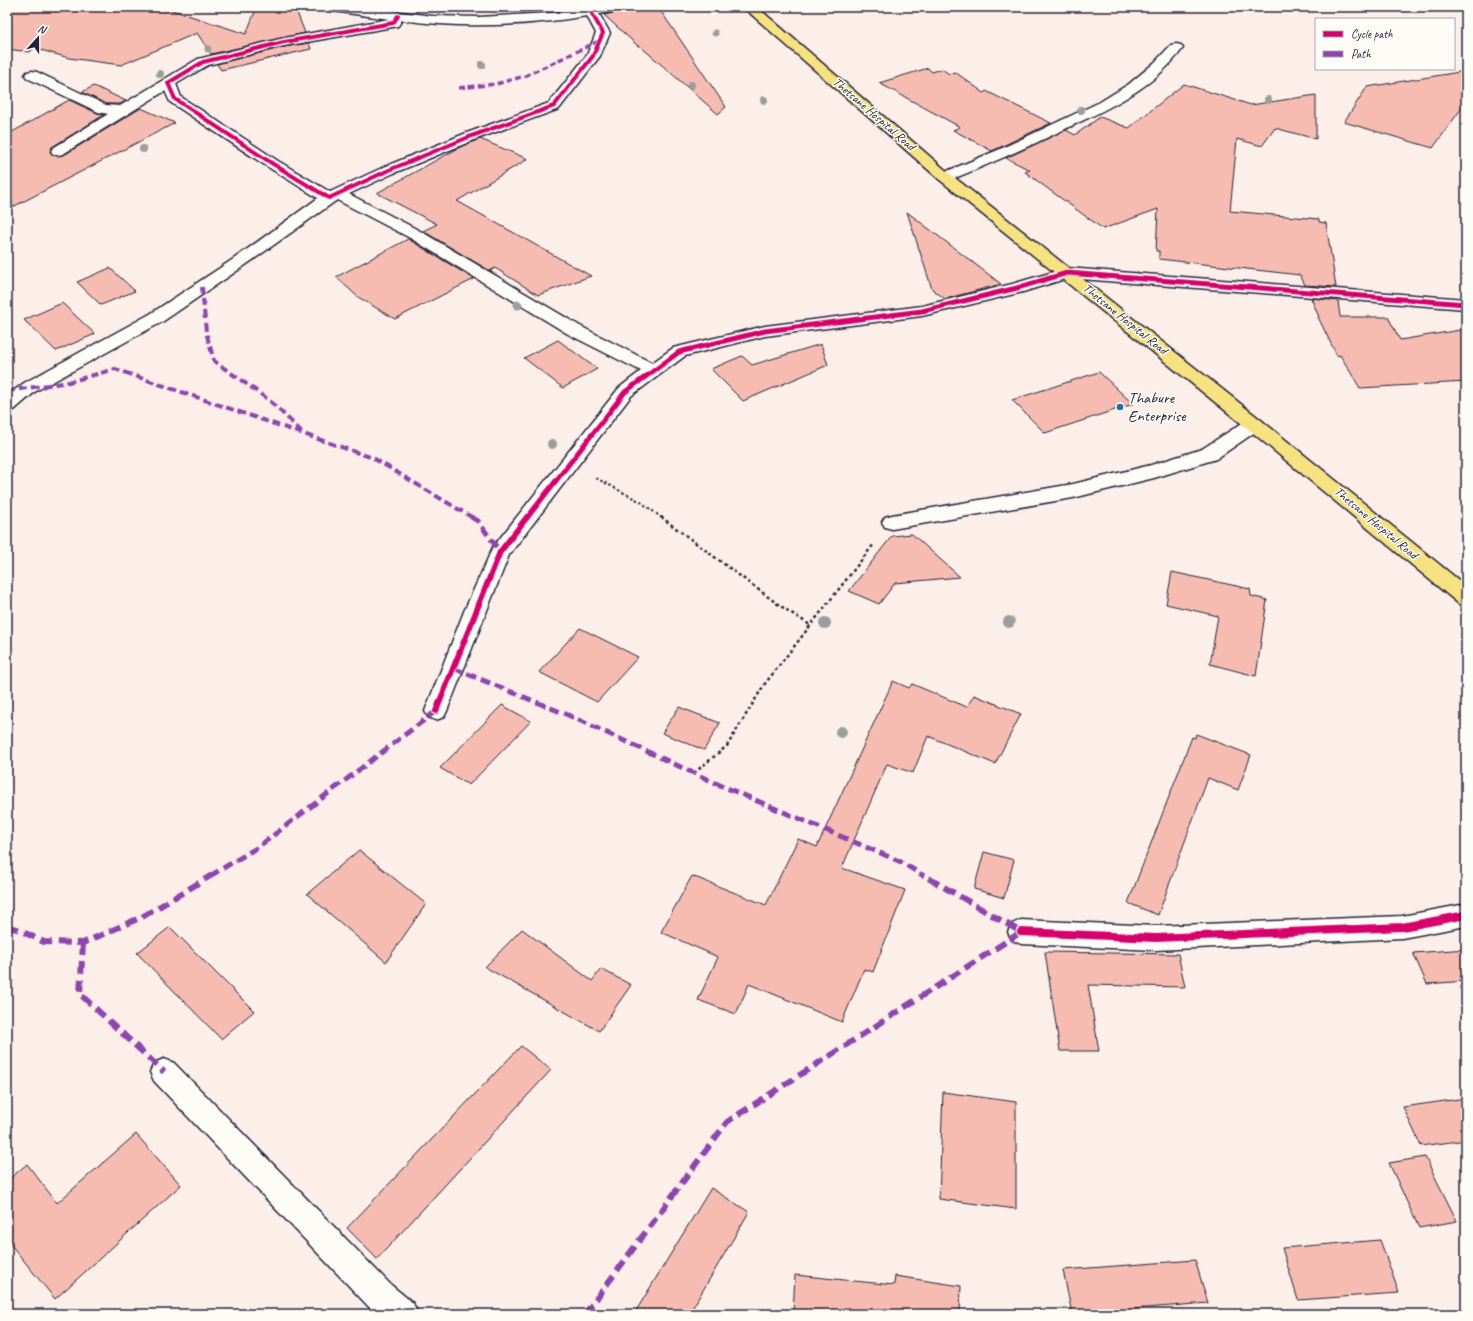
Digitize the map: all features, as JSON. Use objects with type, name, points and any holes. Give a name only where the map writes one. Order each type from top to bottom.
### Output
[{"type":"main road","name":"Thetsane Hospital Road","points":[[749,7],[945,177],[1254,424],[1466,598]]},
{"type":"street","points":[[333,7],[434,20],[495,20],[591,12],[618,7]]},
{"type":"street","points":[[7,406],[30,387],[156,318],[241,261],[333,196],[389,170],[462,140],[554,106],[593,56],[602,33],[591,12]]},
{"type":"street","points":[[58,151],[203,62],[284,42],[393,23],[398,16]]},
{"type":"street","points":[[945,177],[1003,153],[1105,105],[1139,83],[1160,66],[1176,48]]},
{"type":"street","points":[[32,75],[103,109],[123,111]]},
{"type":"street","points":[[168,83],[175,99],[273,164],[333,196],[416,235],[574,330],[654,371]]},
{"type":"street","points":[[436,711],[500,552],[625,392],[679,352],[765,331],[922,311],[1017,288],[1067,273],[1466,304]]},
{"type":"street","points":[[892,522],[1073,490],[1154,471],[1209,454],[1254,424]]},
{"type":"street","points":[[1021,932],[1156,938],[1402,928],[1466,915]]},
{"type":"street","points":[[164,1072],[380,1296],[402,1314]]},
{"type":"path","points":[[568,465],[641,502],[779,605],[810,625]]},
{"type":"path","points":[[694,773],[727,746],[764,685],[892,522]]},
{"type":"building","points":[[7,7],[163,7],[246,34],[257,7],[296,10],[305,33],[211,54],[197,33],[121,65],[69,58],[34,48],[30,52],[7,49]]},
{"type":"building","points":[[625,7],[658,7],[726,107],[718,114],[604,15],[623,11]]},
{"type":"building","points":[[309,43],[311,49],[221,70],[217,64],[284,47]]},
{"type":"building","points":[[928,68],[932,72],[942,69],[949,74],[955,72],[984,93],[986,91],[1051,123],[992,151],[953,130],[960,127],[879,83]]},
{"type":"building","points":[[1466,71],[1466,102],[1433,148],[1344,122],[1367,87]]},
{"type":"building","points":[[1184,84],[1251,105],[1316,95],[1316,139],[1275,128],[1262,146],[1237,139],[1230,211],[1319,219],[1319,222],[1326,223],[1336,287],[1305,285],[1300,275],[1159,259],[1159,251],[1156,251],[1158,209],[1103,229],[1025,172],[1030,170],[1006,158],[1066,130],[1075,135],[1100,117],[1129,128]]},
{"type":"building","points":[[94,86],[126,101],[120,104],[106,104],[82,92]]},
{"type":"building","points":[[69,100],[104,115],[52,147],[50,152],[53,155],[64,155],[141,108],[175,123],[7,210],[7,135]]},
{"type":"building","points":[[480,139],[528,159],[457,201],[591,276],[538,295],[495,268],[490,271],[423,231],[437,224],[377,193],[462,146]]},
{"type":"building","points":[[907,212],[1001,284],[945,299],[932,289]]},
{"type":"building","points":[[408,239],[474,279],[395,319],[358,297],[336,277]]},
{"type":"building","points":[[110,268],[135,291],[101,305],[77,282]]},
{"type":"building","points":[[1311,298],[1338,301],[1340,317],[1388,317],[1400,340],[1466,329],[1466,382],[1360,388],[1340,355],[1337,356],[1318,317]]},
{"type":"building","points":[[62,303],[95,334],[56,351],[24,320]]},
{"type":"building","points":[[558,340],[597,369],[563,388],[524,358]]},
{"type":"building","points":[[821,344],[828,365],[743,401],[711,369],[742,356],[752,365]]},
{"type":"building","points":[[1099,372],[1133,404],[1045,433],[1012,400]]},
{"type":"building","points":[[912,534],[960,577],[895,583],[879,604],[849,591],[892,536]]},
{"type":"building","points":[[1172,572],[1250,589],[1251,596],[1267,600],[1256,676],[1210,664],[1218,616],[1166,604]]},
{"type":"building","points":[[580,628],[638,657],[597,702],[539,672]]},
{"type":"building","points":[[893,681],[909,688],[912,684],[967,707],[974,695],[1021,714],[995,764],[928,736],[913,773],[887,764],[842,868],[905,890],[873,972],[864,969],[842,1022],[749,984],[736,1014],[698,1000],[718,957],[661,932],[692,876],[766,905],[798,839],[817,847]]},
{"type":"building","points":[[502,705],[531,721],[469,785],[440,768]]},
{"type":"building","points":[[679,707],[720,723],[704,750],[662,733]]},
{"type":"building","points":[[1196,734],[1251,755],[1238,790],[1208,778],[1158,915],[1128,903],[1192,737],[1195,738]]},
{"type":"building","points":[[359,850],[426,904],[386,962],[307,894]]},
{"type":"building","points":[[984,852],[1014,860],[1004,898],[974,889]]},
{"type":"building","points":[[170,927],[254,1011],[221,1039],[137,953]]},
{"type":"building","points":[[522,929],[592,981],[601,969],[631,985],[599,1031],[485,967]]},
{"type":"building","points":[[1466,949],[1466,981],[1427,984],[1413,953]]},
{"type":"building","points":[[1045,952],[1178,954],[1185,987],[1088,985],[1099,1051],[1060,1051]]},
{"type":"building","points":[[521,1046],[551,1070],[377,1259],[347,1228]]},
{"type":"building","points":[[943,1092],[1016,1102],[1016,1209],[939,1199]]},
{"type":"building","points":[[1466,1098],[1466,1140],[1421,1146],[1403,1107]]},
{"type":"building","points":[[136,1134],[181,1185],[55,1299],[7,1240],[7,1181],[27,1164],[57,1203]]},
{"type":"building","points":[[1425,1157],[1457,1221],[1419,1228],[1389,1163]]},
{"type":"building","points":[[711,1188],[749,1212],[689,1314],[634,1314]]},
{"type":"building","points":[[1380,1240],[1399,1293],[1298,1300],[1282,1248]]},
{"type":"building","points":[[1195,1260],[1208,1303],[1072,1314],[1063,1270]]},
{"type":"building","points":[[795,1275],[894,1285],[895,1276],[961,1286],[960,1314],[793,1314]]},
{"type":"marked path","points":[[459,88],[496,84],[525,76],[599,41]]},
{"type":"marked path","points":[[202,287],[206,332],[214,361],[269,400],[304,434]]},
{"type":"marked path","points":[[7,391],[69,382],[115,369],[373,458],[478,521],[500,552]]},
{"type":"marked path","points":[[453,668],[568,715],[722,786],[899,861],[1021,932],[727,1122],[585,1314]]},
{"type":"marked path","points":[[7,927],[17,929],[44,942],[83,943],[142,917],[258,847],[436,711]]},
{"type":"marked path","points":[[83,943],[80,994],[164,1072]]},
{"type":"cycle path","points":[[398,16],[393,23],[284,42],[203,62],[168,83],[175,99],[273,164],[329,198],[389,170],[469,137],[554,106],[593,56],[603,33],[591,12]]},
{"type":"cycle path","points":[[436,711],[500,552],[625,392],[679,352],[765,331],[922,311],[1017,288],[1067,273],[1466,304]]},
{"type":"cycle path","points":[[1021,932],[1156,938],[1402,927],[1466,915]]},
{"type":"place","name":"Thabure Enterprise","points":[[1120,407]]}]
